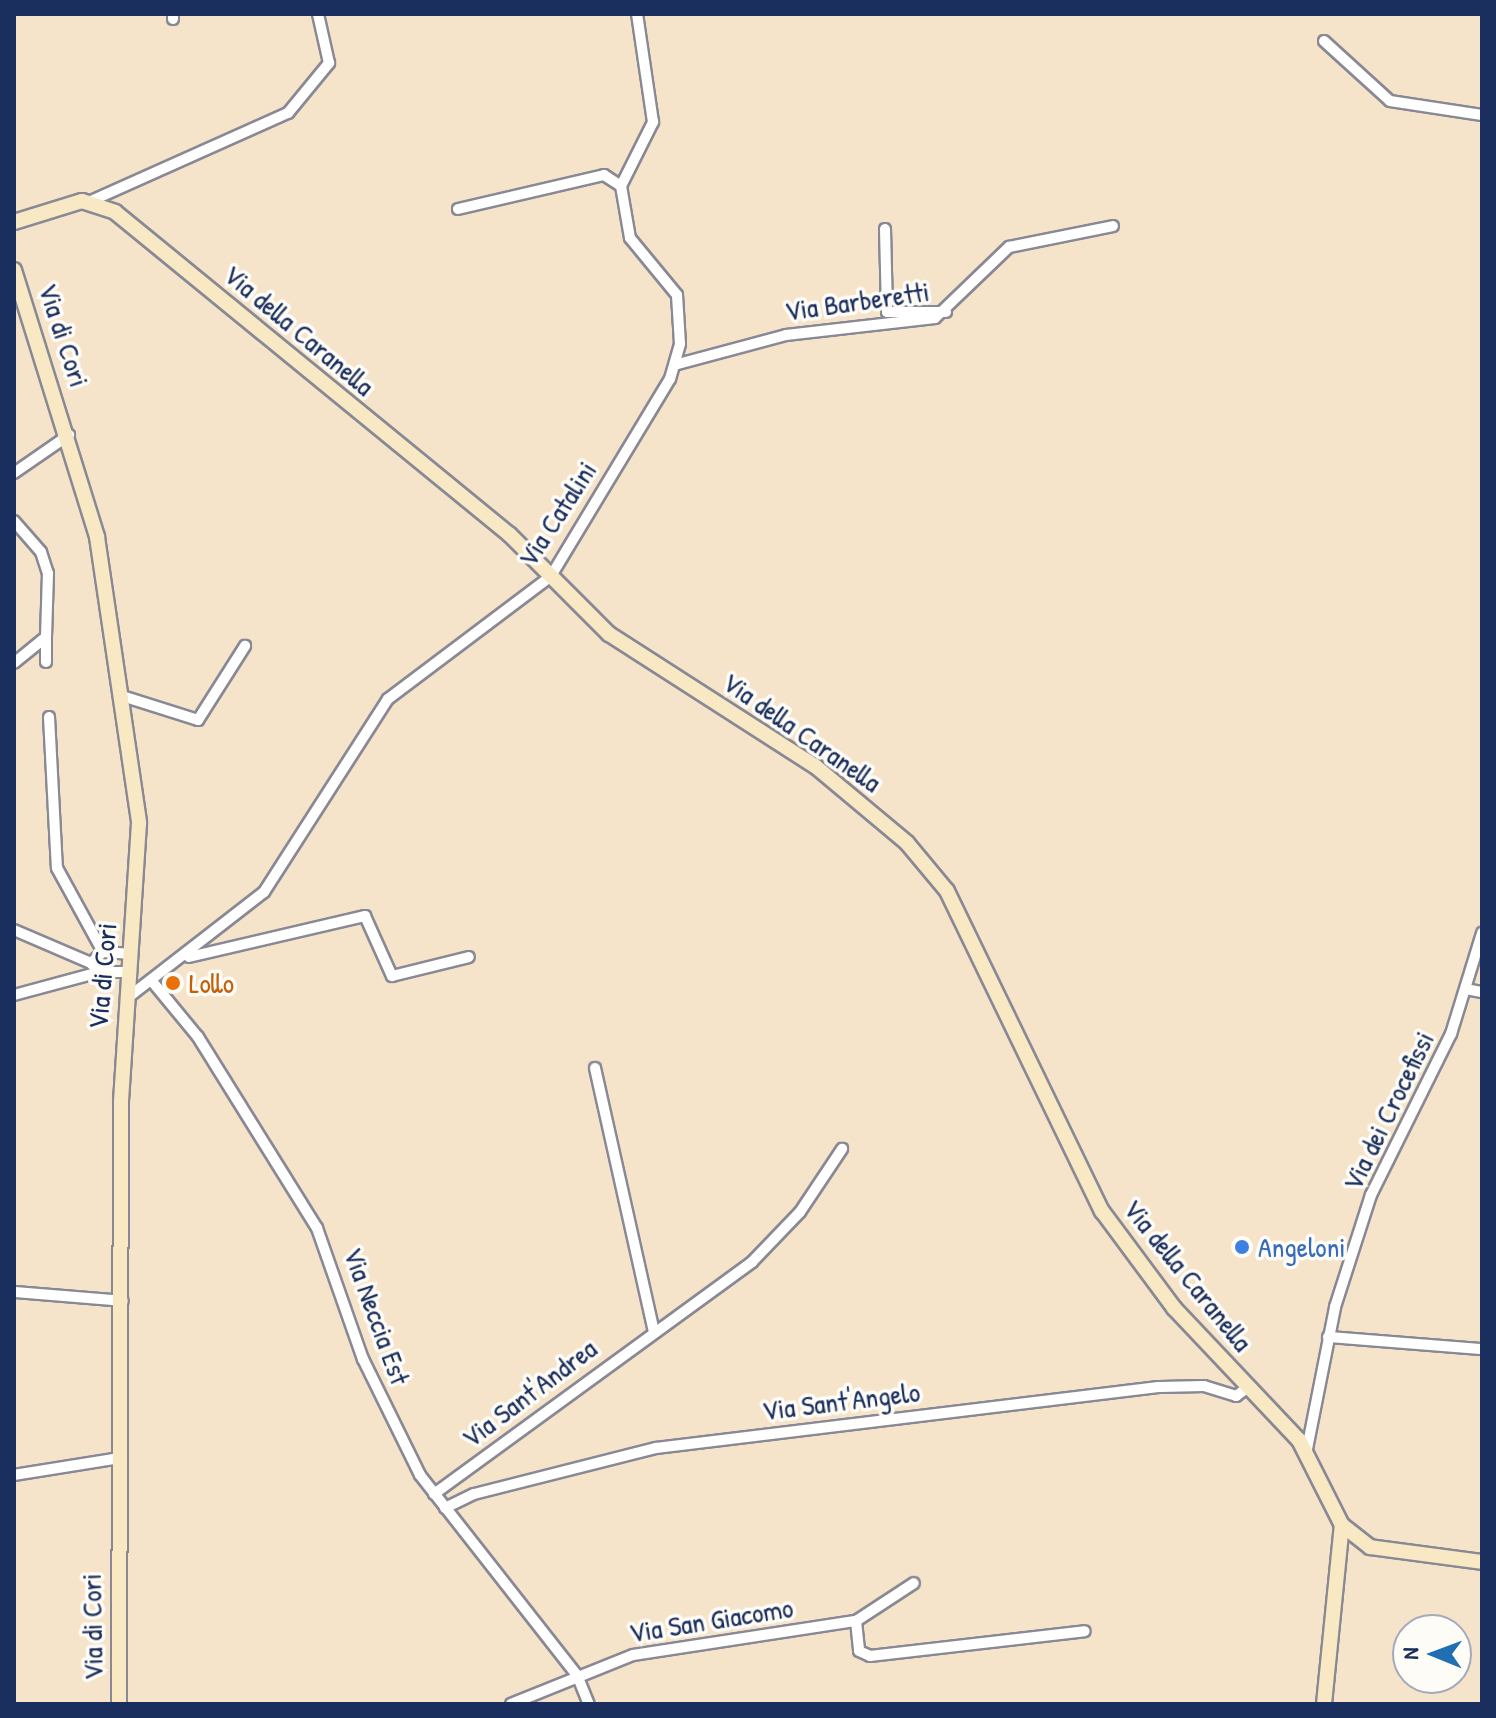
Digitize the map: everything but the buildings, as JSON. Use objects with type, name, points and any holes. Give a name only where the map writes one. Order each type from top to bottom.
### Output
[{"type":"main road","points":[[14,222],[91,201]]},
{"type":"main road","name":"Via della Caranella","points":[[91,201],[121,216],[551,576],[617,640],[819,769],[933,870],[1095,1199],[1165,1298],[1307,1449],[1342,1525]]},
{"type":"main road","name":"Via di Cori","points":[[14,270],[69,435],[102,557],[139,829],[124,1000],[119,1704]]},
{"type":"main road","points":[[1342,1525],[1370,1547],[1482,1562]]},
{"type":"main road","points":[[1324,1704],[1342,1525]]},
{"type":"street","points":[[91,201],[288,113],[328,66],[318,14]]},
{"type":"street","points":[[637,14],[653,120],[621,186],[630,238],[675,289],[678,364]]},
{"type":"street","points":[[1324,41],[1390,101],[1482,115]]},
{"type":"street","points":[[458,209],[604,175],[621,186]]},
{"type":"street","name":"Via Barberetti","points":[[678,364],[730,346],[946,312],[1009,247],[1113,226]]},
{"type":"street","points":[[885,229],[887,312],[946,312]]},
{"type":"street","name":"Via Catalini","points":[[124,1000],[183,958],[268,887],[388,699],[551,576],[678,364]]},
{"type":"street","points":[[14,473],[69,435]]},
{"type":"street","points":[[14,521],[46,563],[46,662]]},
{"type":"street","points":[[14,663],[46,637]]},
{"type":"street","points":[[119,695],[198,720],[245,646]]},
{"type":"street","points":[[49,717],[57,868],[103,952]]},
{"type":"street","points":[[183,958],[365,916],[392,976],[469,957]]},
{"type":"street","points":[[14,930],[95,968],[127,972]]},
{"type":"street","name":"Via dei Crocefissi","points":[[1307,1449],[1328,1337],[1375,1183],[1444,1050],[1482,933]]},
{"type":"street","points":[[103,952],[129,954]]},
{"type":"street","points":[[14,995],[95,968],[103,952]]},
{"type":"street","name":"Via Neccia Est","points":[[151,980],[198,1037],[317,1228],[366,1366],[434,1494],[577,1675],[589,1704]]},
{"type":"street","points":[[1466,989],[1482,992]]},
{"type":"street","points":[[595,1068],[654,1332]]},
{"type":"street","name":"Via Sant'Andrea","points":[[434,1494],[763,1251],[842,1149]]},
{"type":"street","points":[[14,1292],[123,1301]]},
{"type":"street","points":[[1328,1337],[1482,1349]]},
{"type":"street","name":"Via Sant'Angelo","points":[[445,1508],[474,1494],[656,1448],[1163,1386],[1207,1386],[1236,1396],[1247,1388]]},
{"type":"street","points":[[14,1475],[120,1458]]},
{"type":"street","name":"Via San Giacomo","points":[[511,1704],[633,1655],[856,1621],[914,1583]]},
{"type":"street","points":[[856,1621],[859,1651],[870,1656],[1085,1631]]},
{"type":"place","name":"Lollo","points":[[173,983]]},
{"type":"place","name":"Angeloni","points":[[1242,1247]]}]
